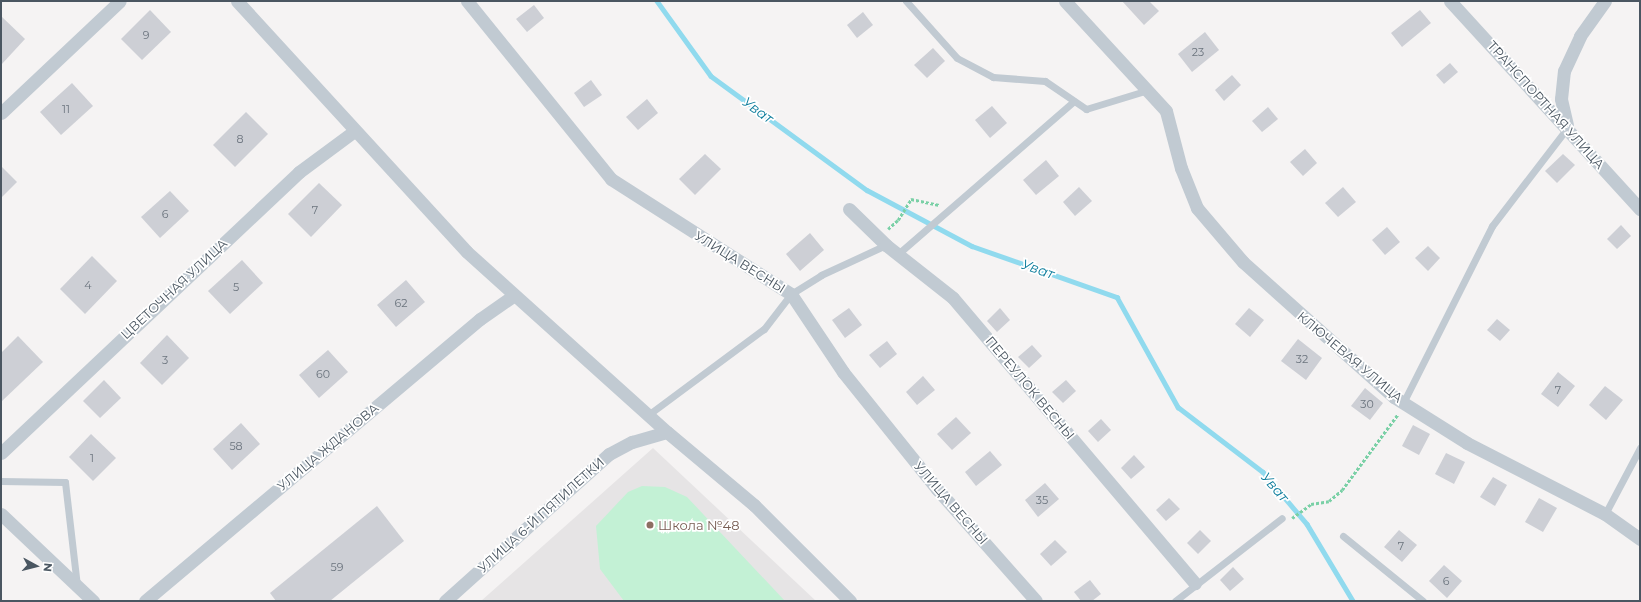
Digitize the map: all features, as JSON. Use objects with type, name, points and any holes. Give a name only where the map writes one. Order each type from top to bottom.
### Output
[{"type":"street","points":[[1,113],[120,1]]},
{"type":"street","points":[[237,1],[353,132],[513,296],[667,432],[754,505],[850,601]]},
{"type":"street","name":"УЛИЦА ВЕСНЫ","points":[[468,1],[611,179],[791,294],[843,372],[937,489],[1036,601]]},
{"type":"street","name":"КЛЮЧЕВАЯ УЛИЦА","points":[[1065,1],[1166,111],[1181,168],[1197,208],[1243,262],[1333,346],[1403,403],[1467,443],[1606,514],[1640,538]]},
{"type":"street","name":"ТРАНСПОРТНАЯ УЛИЦА","points":[[1450,1],[1568,127],[1640,209]]},
{"type":"street","points":[[1568,127],[1561,99],[1564,71],[1580,36],[1605,1]]},
{"type":"street","name":"ЦВЕТОЧНАЯ УЛИЦА","points":[[1,453],[298,172],[353,132]]},
{"type":"street","name":"ПЕРЕУЛОК ВЕСНЫ","points":[[849,209],[886,245],[954,298],[1195,583]]},
{"type":"street","name":"УЛИЦА ЖДАНОВА","points":[[145,601],[480,319],[513,296]]},
{"type":"street","name":"УЛИЦА 6-Й ПЯТИЛЕТКИ","points":[[445,601],[608,454],[632,442],[667,432]]},
{"type":"street","points":[[1,514],[93,601]]},
{"type":"lane","points":[[906,1],[957,58],[993,77],[1045,81],[1086,109],[1148,90]]},
{"type":"lane","points":[[898,254],[950,207],[1074,101]]},
{"type":"lane","points":[[1403,403],[1492,226],[1568,127]]},
{"type":"lane","points":[[648,415],[764,329],[791,294],[821,275],[886,245]]},
{"type":"lane","points":[[1606,514],[1640,448]]},
{"type":"lane","points":[[1,481],[65,482],[77,586]]},
{"type":"lane","points":[[1175,601],[1195,583],[1282,518]]},
{"type":"lane","points":[[1343,536],[1423,601]]},
{"type":"path","points":[[898,220],[911,199],[950,207]]},
{"type":"path","points":[[1295,518],[1312,504],[1329,501],[1342,490],[1403,403]]},
{"type":"shaded area","name":"Школа №48","points":[[653,448],[816,601],[481,601]]},
{"type":"green space","points":[[642,486],[665,487],[687,497],[785,601],[624,601],[600,569],[596,526],[628,492]]},
{"type":"building","points":[[1122,1],[1149,1],[1159,11],[1144,25]]},
{"type":"building","points":[[534,5],[544,18],[527,32],[516,19]]},
{"type":"building","points":[[150,10],[171,32],[142,60],[121,39]]},
{"type":"building","points":[[1420,10],[1431,23],[1402,47],[1391,33]]},
{"type":"building","points":[[863,12],[873,25],[857,38],[847,25]]},
{"type":"building","points":[[1,16],[25,39],[1,65]]},
{"type":"building","points":[[1205,32],[1219,50],[1192,72],[1178,54]]},
{"type":"building","points":[[933,48],[945,61],[927,78],[914,65]]},
{"type":"building","points":[[1450,63],[1458,72],[1444,84],[1436,75]]},
{"type":"building","points":[[1232,75],[1241,85],[1224,101],[1215,90]]},
{"type":"building","points":[[591,80],[602,95],[584,107],[574,93]]},
{"type":"building","points":[[72,83],[93,106],[61,135],[40,112]]},
{"type":"building","points":[[647,99],[658,113],[638,130],[626,117]]},
{"type":"building","points":[[992,106],[1007,123],[990,138],[975,120]]},
{"type":"building","points":[[1268,107],[1278,119],[1262,132],[1252,121]]},
{"type":"building","points":[[246,112],[268,134],[235,167],[213,145]]},
{"type":"building","points":[[1305,149],[1317,163],[1303,176],[1290,162]]},
{"type":"building","points":[[705,154],[721,169],[695,195],[679,179]]},
{"type":"building","points":[[1563,154],[1575,165],[1557,183],[1545,171]]},
{"type":"building","points":[[1046,160],[1059,176],[1036,195],[1023,180]]},
{"type":"building","points":[[1,166],[17,182],[1,198]]},
{"type":"building","points":[[319,183],[342,205],[311,237],[288,214]]},
{"type":"building","points":[[1079,187],[1092,201],[1075,216],[1063,202]]},
{"type":"building","points":[[1343,187],[1356,202],[1338,217],[1325,203]]},
{"type":"building","points":[[170,191],[189,211],[160,238],[141,217]]},
{"type":"building","points":[[1621,225],[1631,236],[1617,249],[1607,239]]},
{"type":"building","points":[[1387,227],[1400,242],[1385,255],[1372,240]]},
{"type":"building","points":[[810,233],[824,250],[800,271],[786,254]]},
{"type":"building","points":[[1428,246],[1440,258],[1428,271],[1415,258]]},
{"type":"building","points":[[92,256],[117,281],[85,314],[60,289]]},
{"type":"building","points":[[242,260],[263,283],[230,314],[208,291]]},
{"type":"building","points":[[406,280],[425,302],[396,327],[377,305]]},
{"type":"building","points":[[849,308],[862,325],[845,338],[832,320]]},
{"type":"building","points":[[1000,308],[1010,320],[997,332],[987,321]]},
{"type":"building","points":[[1249,308],[1264,320],[1250,337],[1235,324]]},
{"type":"building","points":[[1497,319],[1510,330],[1500,341],[1487,330]]},
{"type":"building","points":[[167,335],[189,358],[162,385],[140,363]]},
{"type":"building","points":[[18,336],[43,362],[1,402],[1,353]]},
{"type":"building","points":[[1298,339],[1322,358],[1306,380],[1281,361]]},
{"type":"building","points":[[887,341],[897,354],[880,368],[869,355]]},
{"type":"building","points":[[1032,345],[1042,356],[1029,368],[1018,357]]},
{"type":"building","points":[[328,350],[348,372],[319,398],[299,375]]},
{"type":"building","points":[[1558,372],[1575,386],[1558,407],[1541,394]]},
{"type":"building","points":[[923,376],[935,390],[917,405],[906,392]]},
{"type":"building","points":[[104,380],[121,398],[100,418],[83,401]]},
{"type":"building","points":[[1066,380],[1076,391],[1063,403],[1052,392]]},
{"type":"building","points":[[1605,386],[1623,400],[1606,420],[1589,405]]},
{"type":"building","points":[[1365,388],[1383,403],[1370,420],[1351,406]]},
{"type":"building","points":[[956,417],[971,433],[952,450],[937,434]]},
{"type":"building","points":[[1101,419],[1111,430],[1098,442],[1088,431]]},
{"type":"building","points":[[241,423],[260,444],[232,470],[213,449]]},
{"type":"building","points":[[1413,425],[1430,434],[1419,455],[1402,446]]},
{"type":"building","points":[[91,434],[116,458],[93,481],[69,457]]},
{"type":"building","points":[[990,451],[1002,465],[976,486],[965,472]]},
{"type":"building","points":[[1446,453],[1465,462],[1454,484],[1435,474]]},
{"type":"building","points":[[1134,455],[1145,467],[1131,479],[1121,468]]},
{"type":"building","points":[[1493,477],[1507,485],[1495,506],[1480,497]]},
{"type":"building","points":[[1045,483],[1059,499],[1038,517],[1025,500]]},
{"type":"building","points":[[1169,498],[1180,509],[1166,521],[1156,510]]},
{"type":"building","points":[[1539,498],[1557,508],[1543,532],[1525,522]]},
{"type":"building","points":[[377,506],[404,541],[330,601],[276,601],[270,593]]},
{"type":"building","points":[[1200,530],[1211,541],[1198,554],[1187,543]]},
{"type":"building","points":[[1399,530],[1417,545],[1402,562],[1384,547]]},
{"type":"building","points":[[1055,540],[1067,552],[1051,566],[1040,554]]},
{"type":"building","points":[[1444,565],[1462,581],[1447,598],[1429,581]]},
{"type":"building","points":[[1233,567],[1244,579],[1230,591],[1220,580]]},
{"type":"building","points":[[1090,580],[1101,594],[1092,601],[1081,601],[1074,592]]},
{"type":"waterway","name":"Уват","points":[[657,1],[711,76],[867,190],[972,246],[1117,297],[1178,407],[1263,472],[1307,524],[1353,601]]},
{"type":"place","name":"Школа №48","points":[[650,525]]}]
